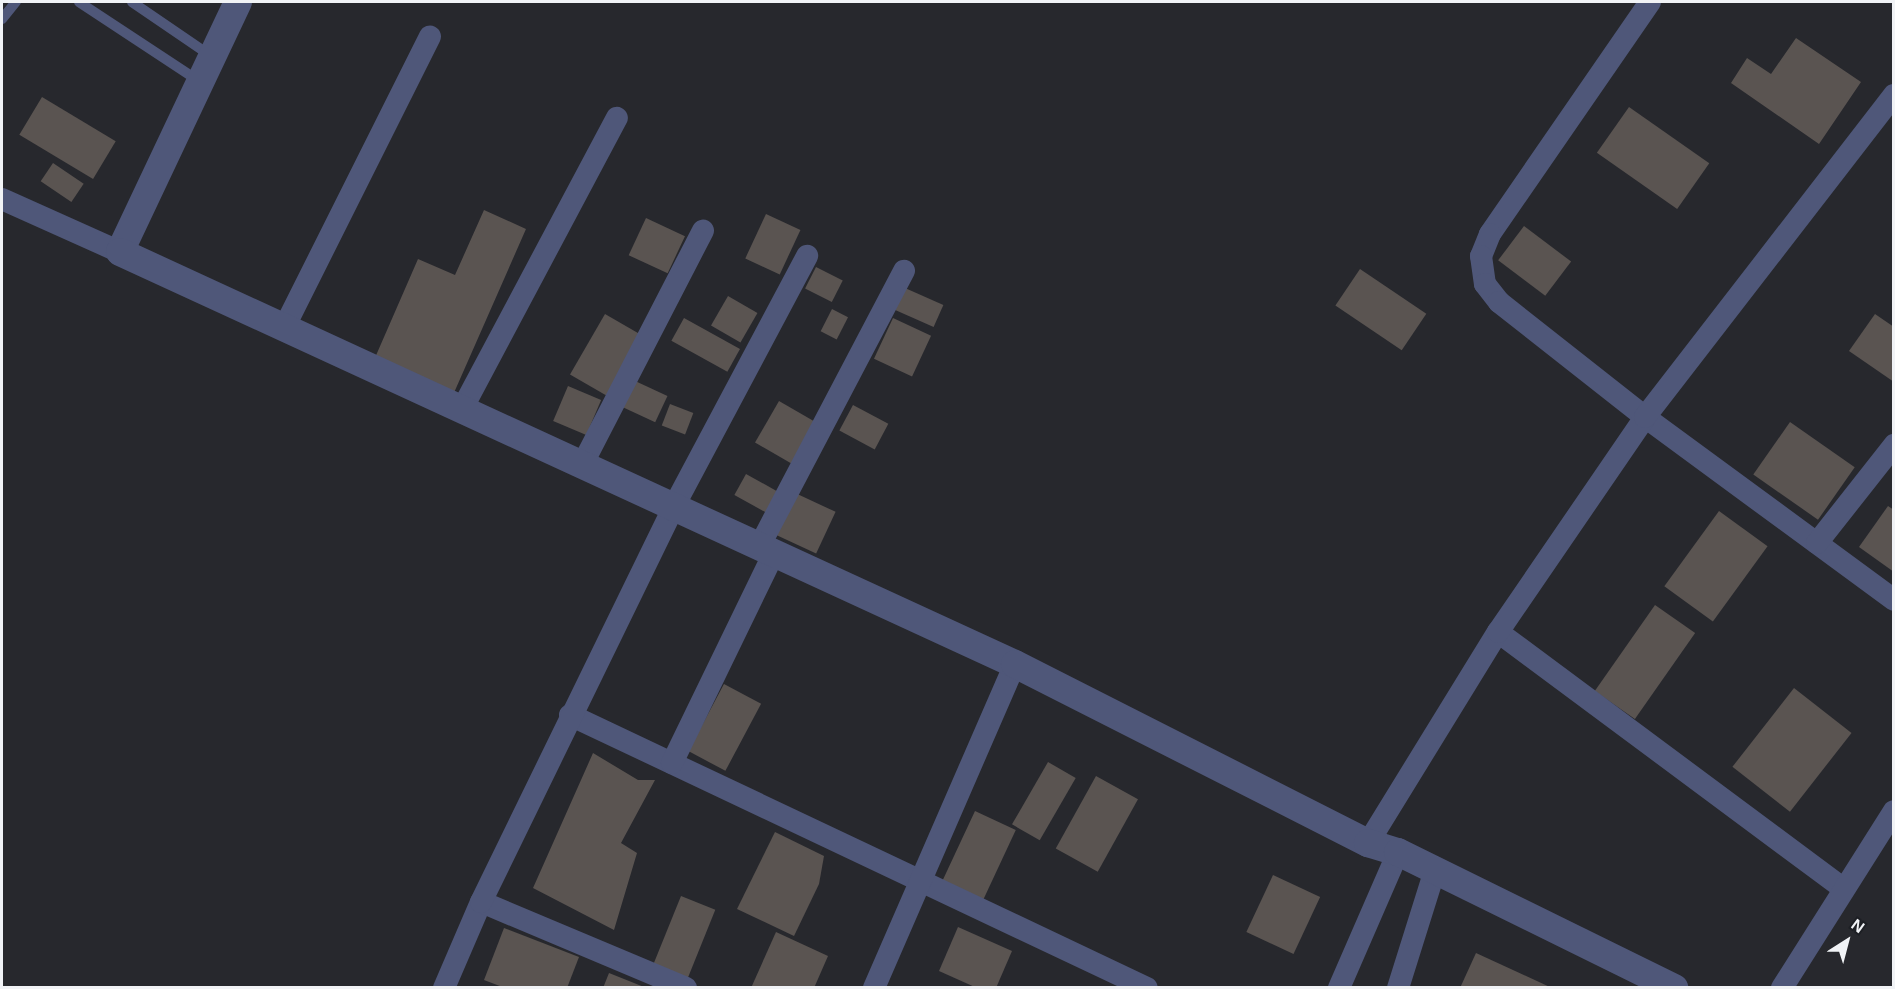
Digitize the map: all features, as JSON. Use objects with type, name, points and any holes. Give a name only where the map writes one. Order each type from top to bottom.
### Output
[{"type":"street","points":[[120,252],[238,2]]},
{"type":"street","points":[[1650,2],[1490,234],[1481,256],[1485,284],[1500,302],[1645,417],[1893,600]]},
{"type":"street","points":[[284,327],[430,37]]},
{"type":"street","points":[[1368,843],[1498,632],[1645,417],[1893,95]]},
{"type":"street","points":[[461,411],[617,118]]},
{"type":"street","points":[[2,198],[284,327],[672,510],[766,550],[1015,664],[1368,843],[1398,852],[1674,987]]},
{"type":"street","points":[[581,467],[703,231]]},
{"type":"street","points":[[444,987],[481,902],[570,715],[672,510],[807,256]]},
{"type":"street","points":[[672,763],[766,550],[904,271]]},
{"type":"street","points":[[1817,543],[1893,445]]},
{"type":"street","points":[[1498,632],[1844,889]]},
{"type":"street","points":[[874,987],[923,883],[1015,664]]},
{"type":"street","points":[[570,715],[1147,987]]},
{"type":"street","points":[[1782,987],[1893,811]]},
{"type":"street","points":[[1339,987],[1398,852]]},
{"type":"street","points":[[1398,987],[1435,870]]},
{"type":"street","points":[[481,902],[686,987]]},
{"type":"lane","points":[[2,19],[16,2]]},
{"type":"lane","points":[[79,2],[206,69]]},
{"type":"lane","points":[[132,2],[206,69]]},
{"type":"building","points":[[1796,38],[1861,82],[1819,144],[1731,83],[1747,58],[1771,74]]},
{"type":"building","points":[[42,97],[116,141],[93,179],[19,135]]},
{"type":"building","points":[[1629,107],[1709,163],[1677,209],[1597,153]]},
{"type":"building","points":[[53,163],[84,184],[71,202],[41,181]]},
{"type":"building","points":[[484,210],[526,229],[453,395],[374,360],[418,259],[455,275]]},
{"type":"building","points":[[766,214],[800,230],[780,274],[745,258]]},
{"type":"building","points":[[646,218],[685,236],[668,273],[629,255]]},
{"type":"building","points":[[1524,226],[1571,262],[1545,296],[1498,260]]},
{"type":"building","points":[[816,267],[843,281],[832,302],[805,288]]},
{"type":"building","points":[[1360,269],[1426,314],[1402,350],[1335,305]]},
{"type":"building","points":[[905,288],[943,305],[934,327],[895,310]]},
{"type":"building","points":[[728,296],[757,313],[740,342],[711,325]]},
{"type":"building","points":[[832,309],[848,317],[837,339],[821,331]]},
{"type":"building","points":[[605,314],[641,335],[606,396],[570,375]]},
{"type":"building","points":[[1875,314],[1894,327],[1894,382],[1849,351]]},
{"type":"building","points":[[684,318],[740,349],[727,372],[671,341]]},
{"type":"building","points":[[893,318],[931,336],[912,377],[874,359]]},
{"type":"building","points":[[633,380],[667,396],[655,422],[621,406]]},
{"type":"building","points":[[568,386],[601,400],[586,435],[553,421]]},
{"type":"building","points":[[779,401],[816,423],[792,464],[755,443]]},
{"type":"building","points":[[670,404],[693,413],[685,434],[662,425]]},
{"type":"building","points":[[853,405],[888,424],[875,449],[839,431]]},
{"type":"building","points":[[1790,422],[1855,467],[1818,520],[1753,474]]},
{"type":"building","points":[[746,474],[782,494],[770,515],[734,495]]},
{"type":"building","points":[[793,492],[836,512],[816,554],[774,534]]},
{"type":"building","points":[[1888,506],[1894,510],[1894,572],[1859,547]]},
{"type":"building","points":[[1719,511],[1768,546],[1713,622],[1664,586]]},
{"type":"building","points":[[1655,605],[1695,633],[1635,719],[1595,691]]},
{"type":"building","points":[[724,684],[761,704],[725,771],[688,751]]},
{"type":"building","points":[[1794,688],[1852,733],[1790,812],[1732,767]]},
{"type":"building","points":[[593,753],[638,780],[655,780],[621,843],[637,853],[614,930],[533,888]]},
{"type":"building","points":[[1048,762],[1076,778],[1040,840],[1012,824]]},
{"type":"building","points":[[1096,776],[1138,799],[1098,872],[1056,849]]},
{"type":"building","points":[[975,811],[1016,830],[983,900],[942,881]]},
{"type":"building","points":[[775,832],[824,856],[819,884],[794,936],[737,909]]},
{"type":"building","points":[[1273,875],[1320,897],[1294,954],[1246,932]]},
{"type":"building","points":[[681,896],[715,910],[686,982],[652,968]]},
{"type":"building","points":[[958,927],[1012,951],[996,988],[977,988],[939,971]]},
{"type":"building","points":[[504,928],[579,957],[567,988],[505,988],[484,980]]},
{"type":"building","points":[[776,932],[828,956],[814,988],[751,988]]},
{"type":"building","points":[[1476,953],[1552,988],[1460,988]]},
{"type":"building","points":[[609,973],[644,987],[644,988],[603,988]]}]
